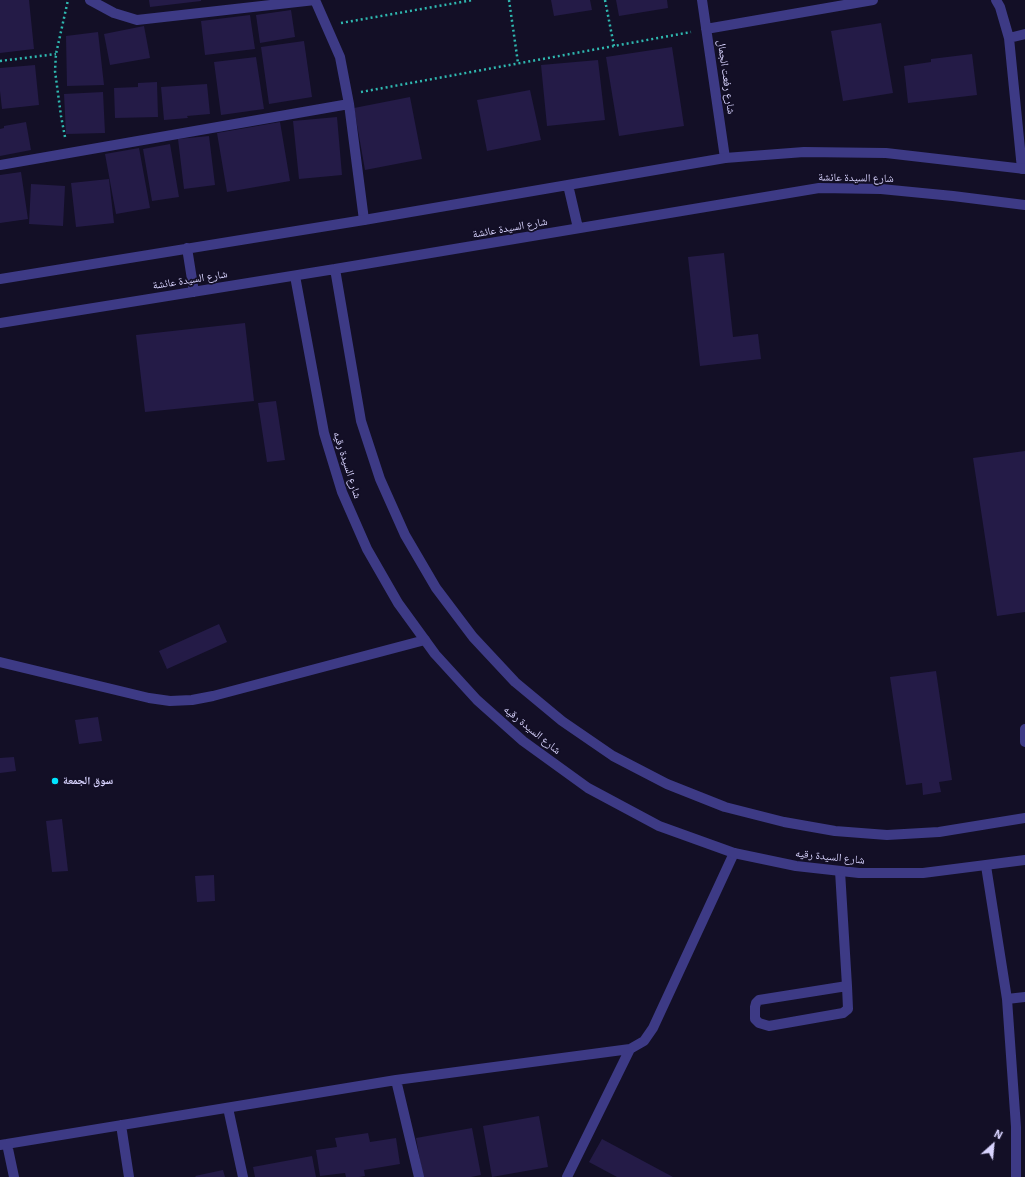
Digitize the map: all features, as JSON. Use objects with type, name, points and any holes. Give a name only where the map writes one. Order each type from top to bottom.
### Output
[{"type":"street","points":[[90,0],[114,13],[137,20],[315,0],[340,57],[348,99],[364,220]]},
{"type":"street","name":"شارع رفعت الجمال","points":[[702,0],[725,158]]},
{"type":"street","points":[[706,30],[873,0]]},
{"type":"street","points":[[0,279],[364,220],[725,158],[804,152],[886,153],[1023,169],[1009,38],[996,0]]},
{"type":"street","points":[[1009,38],[1025,34]]},
{"type":"street","points":[[0,165],[348,99]]},
{"type":"street","points":[[568,185],[578,228]]},
{"type":"street","name":"شارع السيدة عائشة","points":[[0,323],[335,270],[819,188],[881,189],[1025,205]]},
{"type":"street","points":[[187,248],[194,292]]},
{"type":"street","points":[[335,270],[361,421],[380,479],[405,535],[436,588],[473,637],[515,682],[562,722],[613,756],[667,784],[725,806],[784,822],[835,832],[887,835],[938,832],[1025,818]]},
{"type":"street","name":"شارع السيدة رقيه","points":[[295,276],[324,433],[342,492],[367,549],[398,603],[435,654],[477,700],[523,741],[588,788],[659,826],[734,853],[796,866],[860,873],[923,873],[1025,860]]},
{"type":"street","points":[[0,662],[149,698],[170,701],[192,700],[213,696],[425,640]]},
{"type":"street","points":[[1025,729],[1025,742]]},
{"type":"street","points":[[14,1177],[4,1145],[396,1080],[630,1049],[644,1041],[653,1028],[734,853]]},
{"type":"street","points":[[986,866],[1007,999],[1021,1126],[1016,1177]]},
{"type":"street","points":[[840,871],[847,986],[848,1009],[842,1013],[769,1026],[759,1023],[755,1019],[755,1007],[759,1000],[847,986]]},
{"type":"street","points":[[1007,999],[1025,997]]},
{"type":"street","points":[[567,1177],[630,1049]]},
{"type":"street","points":[[396,1080],[419,1177]]},
{"type":"street","points":[[228,1108],[243,1177]]},
{"type":"street","points":[[121,1125],[129,1177]]},
{"type":"path","points":[[68,0],[56,54],[55,71],[61,116],[69,153]]},
{"type":"path","points":[[326,26],[473,0]]},
{"type":"path","points":[[509,0],[518,63]]},
{"type":"path","points":[[605,0],[614,46]]},
{"type":"path","points":[[348,99],[518,63],[706,30]]},
{"type":"path","points":[[0,61],[56,54]]},
{"type":"building","points":[[0,0],[29,0],[34,49],[0,53]]},
{"type":"building","points":[[149,0],[201,0],[201,1],[150,7]]},
{"type":"building","points":[[551,0],[590,0],[592,10],[554,16]]},
{"type":"building","points":[[616,0],[667,0],[668,8],[619,16]]},
{"type":"building","points":[[291,10],[295,37],[260,43],[256,15]]},
{"type":"building","points":[[250,15],[255,49],[205,55],[201,21]]},
{"type":"building","points":[[881,23],[893,93],[843,101],[831,31]]},
{"type":"building","points":[[144,26],[150,58],[110,65],[104,34]]},
{"type":"building","points":[[98,32],[104,85],[67,86],[66,36]]},
{"type":"building","points":[[304,41],[312,97],[269,104],[261,47]]},
{"type":"building","points":[[672,47],[684,126],[619,136],[606,57]]},
{"type":"building","points":[[972,54],[977,95],[908,103],[904,66],[931,62],[931,59]]},
{"type":"building","points":[[256,57],[264,109],[221,115],[214,62]]},
{"type":"building","points":[[598,60],[605,120],[547,126],[541,65]]},
{"type":"building","points":[[35,65],[39,105],[2,109],[0,68]]},
{"type":"building","points":[[157,82],[158,117],[115,118],[114,88],[138,87],[138,83]]},
{"type":"building","points":[[207,84],[210,114],[164,120],[161,87]]},
{"type":"building","points":[[530,90],[541,140],[487,151],[477,100]]},
{"type":"building","points":[[103,92],[105,133],[66,134],[64,94]]},
{"type":"building","points":[[410,97],[422,159],[365,170],[354,108]]},
{"type":"building","points":[[337,117],[342,175],[299,179],[293,121]]},
{"type":"building","points":[[26,122],[31,150],[0,156],[0,129],[4,128],[4,126]]},
{"type":"building","points":[[280,122],[290,181],[227,192],[217,133]]},
{"type":"building","points":[[209,136],[215,185],[184,189],[178,139]]},
{"type":"building","points":[[170,144],[179,197],[152,201],[143,149]]},
{"type":"building","points":[[139,148],[150,208],[116,214],[105,154]]},
{"type":"building","points":[[21,172],[28,219],[0,223],[0,175]]},
{"type":"building","points":[[109,179],[114,223],[76,227],[71,183]]},
{"type":"building","points":[[31,184],[65,186],[63,226],[29,224]]},
{"type":"building","points":[[724,253],[733,337],[758,334],[761,359],[700,366],[688,257]]},
{"type":"building","points":[[245,323],[254,401],[145,412],[136,335]]},
{"type":"building","points":[[276,401],[285,460],[267,462],[258,403]]},
{"type":"building","points":[[1025,451],[1025,612],[997,616],[973,458]]},
{"type":"building","points":[[219,624],[227,642],[167,669],[159,651]]},
{"type":"building","points":[[936,671],[952,780],[939,782],[941,792],[923,795],[922,783],[906,785],[890,677]]},
{"type":"building","points":[[98,717],[102,741],[79,744],[75,720]]},
{"type":"building","points":[[14,757],[16,771],[0,773],[0,758]]},
{"type":"building","points":[[62,819],[68,871],[52,872],[46,821]]},
{"type":"building","points":[[214,875],[215,901],[197,902],[195,876]]},
{"type":"building","points":[[539,1116],[548,1167],[492,1177],[483,1126]]},
{"type":"building","points":[[472,1128],[481,1175],[471,1177],[423,1177],[416,1138]]},
{"type":"building","points":[[368,1133],[370,1142],[396,1138],[400,1164],[364,1170],[365,1176],[359,1177],[346,1177],[345,1173],[320,1176],[316,1150],[337,1147],[335,1138]]},
{"type":"building","points":[[602,1139],[673,1177],[617,1177],[589,1162]]},
{"type":"building","points":[[312,1156],[316,1177],[255,1177],[253,1167]]},
{"type":"building","points":[[223,1170],[225,1177],[195,1176]]},
{"type":"place","name":"سوق الجمعة","points":[[55,781]]}]
